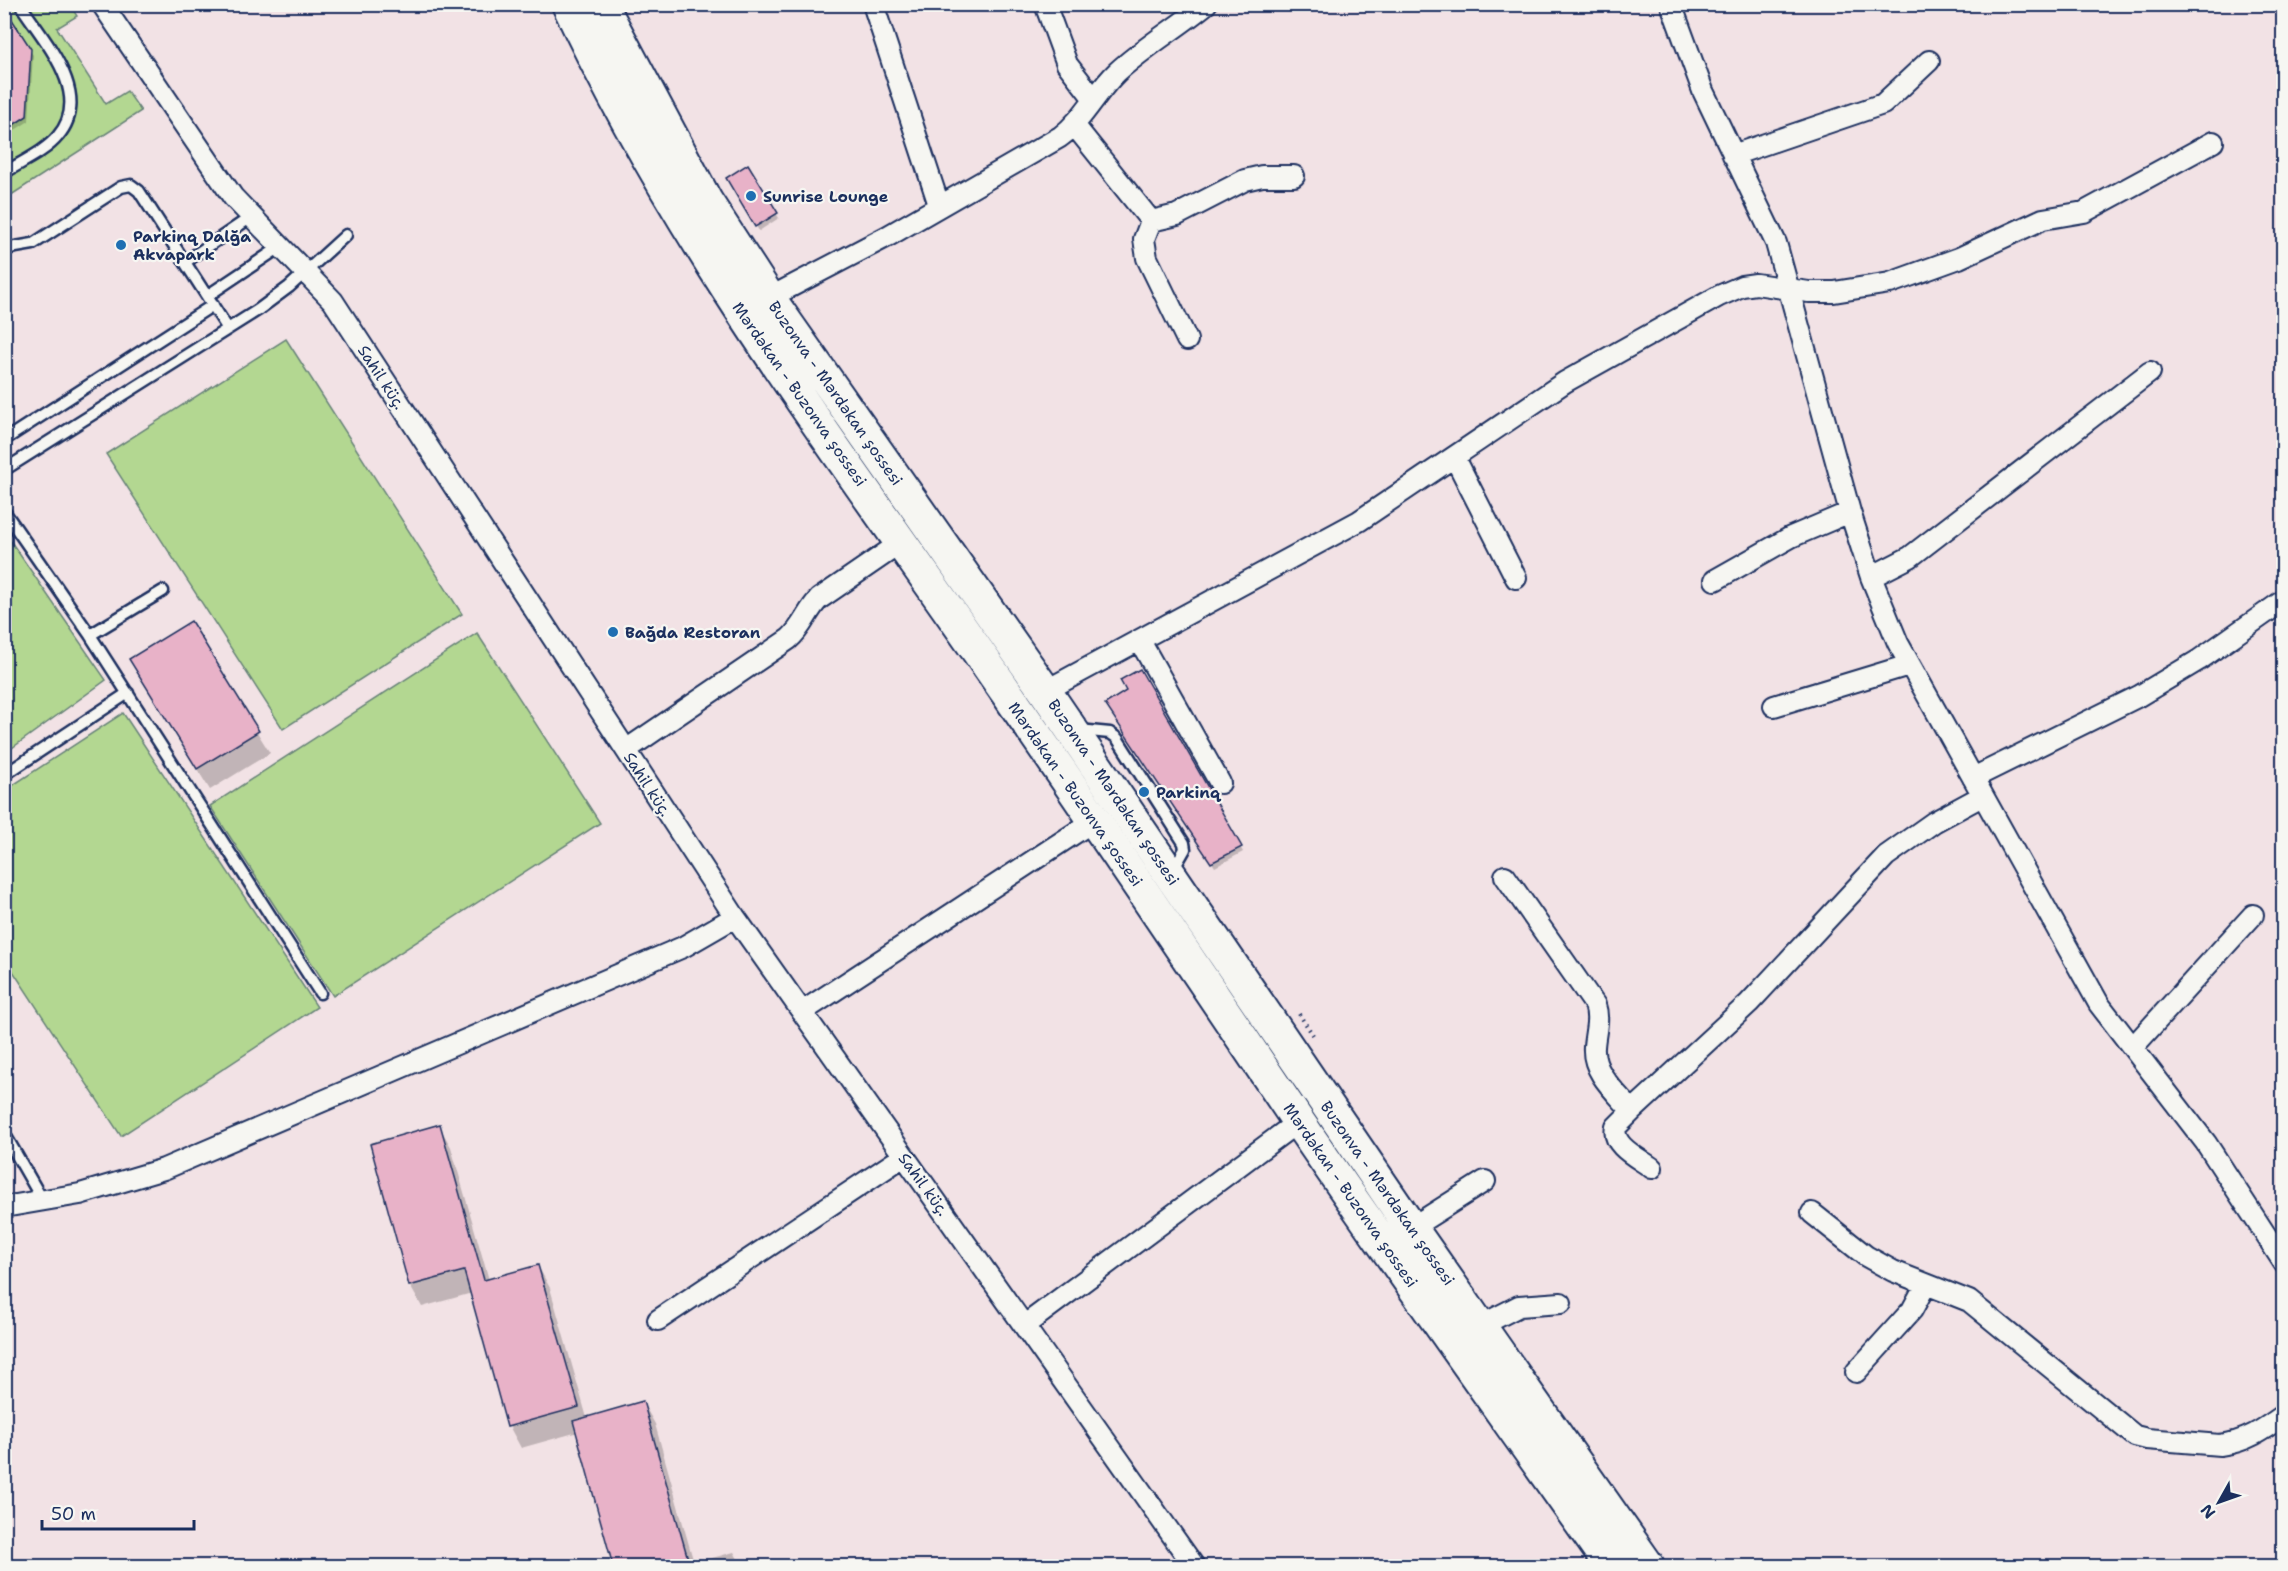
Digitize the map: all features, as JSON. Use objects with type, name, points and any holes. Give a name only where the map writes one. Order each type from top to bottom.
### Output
[{"type":"main road","name":"Mərdəkan - Buzonva şossesi","points":[[568,4],[628,125],[680,214],[744,315],[1095,820],[1299,1121],[1611,1566]]},
{"type":"main road","name":"Buzonva - Mərdəkan şossesi","points":[[601,4],[656,113],[706,201],[769,298],[1045,691],[1411,1228],[1648,1566]]},
{"type":"street","name":"Sahil küç.","points":[[102,4],[214,171],[251,217],[333,301],[735,917],[1194,1566]]},
{"type":"street","points":[[873,4],[939,205]]},
{"type":"street","points":[[1045,4],[1068,64],[1094,99]]},
{"type":"street","points":[[1671,4],[1702,91],[1766,220],[1790,289],[1850,512],[1871,577],[1909,665],[2095,996],[2206,1143],[2283,1263]]},
{"type":"street","points":[[769,298],[888,236],[1075,126],[1094,99],[1120,70],[1194,8]]},
{"type":"street","points":[[1733,155],[1884,104],[1929,61]]},
{"type":"street","points":[[1075,126],[1151,221]]},
{"type":"street","points":[[1045,691],[1359,521],[1565,382],[1719,296],[1742,286],[1756,284],[1834,292],[1890,283],[1959,258],[2043,219],[2084,212],[2212,142]]},
{"type":"street","points":[[1151,221],[1177,215],[1245,180],[1262,176],[1294,176]]},
{"type":"street","points":[[1151,221],[1144,239],[1147,258],[1187,340]]},
{"type":"street","points":[[1871,577],[1910,556],[2150,372]]},
{"type":"street","points":[[1455,458],[1516,578]]},
{"type":"street","points":[[1715,580],[1791,537],[1850,512]]},
{"type":"street","points":[[626,750],[789,639],[801,629],[812,606],[819,598],[902,542]]},
{"type":"street","points":[[1973,778],[2139,696],[2199,660],[2283,600]]},
{"type":"street","points":[[1140,641],[1220,783]]},
{"type":"street","points":[[1774,706],[1909,665]]},
{"type":"street","points":[[1652,1168],[1621,1145],[1617,1138],[1616,1127],[1749,1003],[1886,856],[1934,822],[1982,796]]},
{"type":"street","points":[[802,1012],[1095,820]]},
{"type":"street","points":[[1505,876],[1595,1005],[1598,1014],[1594,1059],[1599,1072],[1632,1112]]},
{"type":"street","points":[[2133,1047],[2253,915]]},
{"type":"street","points":[[4,1207],[90,1192],[165,1169],[683,947],[735,917]]},
{"type":"street","points":[[1025,1325],[1299,1121]]},
{"type":"street","points":[[658,1320],[904,1155]]},
{"type":"street","points":[[1411,1228],[1485,1181]]},
{"type":"street","points":[[1812,1214],[1866,1256],[1893,1271],[1969,1301],[2135,1436],[2220,1445],[2232,1444],[2246,1440],[2283,1415]]},
{"type":"street","points":[[1856,1372],[1912,1310],[1926,1284]]},
{"type":"street","points":[[1480,1326],[1519,1306],[1561,1304]]},
{"type":"lane","points":[[4,173],[57,137],[69,116],[71,102],[63,72],[20,4]]},
{"type":"lane","points":[[4,249],[33,244],[121,187],[131,185],[140,191],[228,329]]},
{"type":"lane","points":[[185,262],[251,217]]},
{"type":"lane","points":[[4,470],[258,310],[306,272],[346,235]]},
{"type":"lane","points":[[4,440],[210,300],[280,247]]},
{"type":"lane","points":[[4,511],[90,635],[320,993]]},
{"type":"lane","points":[[90,635],[163,591]]},
{"type":"lane","points":[[4,775],[128,693]]},
{"type":"lane","points":[[4,1133],[43,1201]]},
{"type":"green space","points":[[5,5],[70,5],[77,16],[57,28],[106,104],[127,91],[141,111],[5,199]]},
{"type":"green space","points":[[286,339],[462,614],[283,729],[106,454]]},
{"type":"green space","points":[[5,533],[106,680],[4,753]]},
{"type":"green space","points":[[477,633],[600,823],[333,996],[210,806]]},
{"type":"green space","points":[[123,713],[317,1007],[121,1136],[5,959],[4,791]]},
{"type":"building","points":[[4,7],[31,49],[27,116],[4,131]]},
{"type":"building","points":[[748,164],[778,213],[755,227],[726,178]]},
{"type":"building","points":[[191,621],[259,731],[197,769],[129,659]]},
{"type":"building","points":[[1140,669],[1242,847],[1211,863],[1105,704],[1126,691],[1120,680]]},
{"type":"building","points":[[440,1124],[484,1280],[538,1265],[579,1407],[507,1427],[464,1271],[409,1286],[370,1144]]},
{"type":"building","points":[[643,1401],[690,1566],[613,1566],[573,1421]]},
{"type":"place","name":"Sunrise Lounge","points":[[751,196]]},
{"type":"place","name":"Parkinq Dalğa Akvapark","points":[[121,245]]},
{"type":"place","name":"Bağda Restoran","points":[[613,632]]},
{"type":"place","name":"Parkinq","points":[[1144,792]]}]
